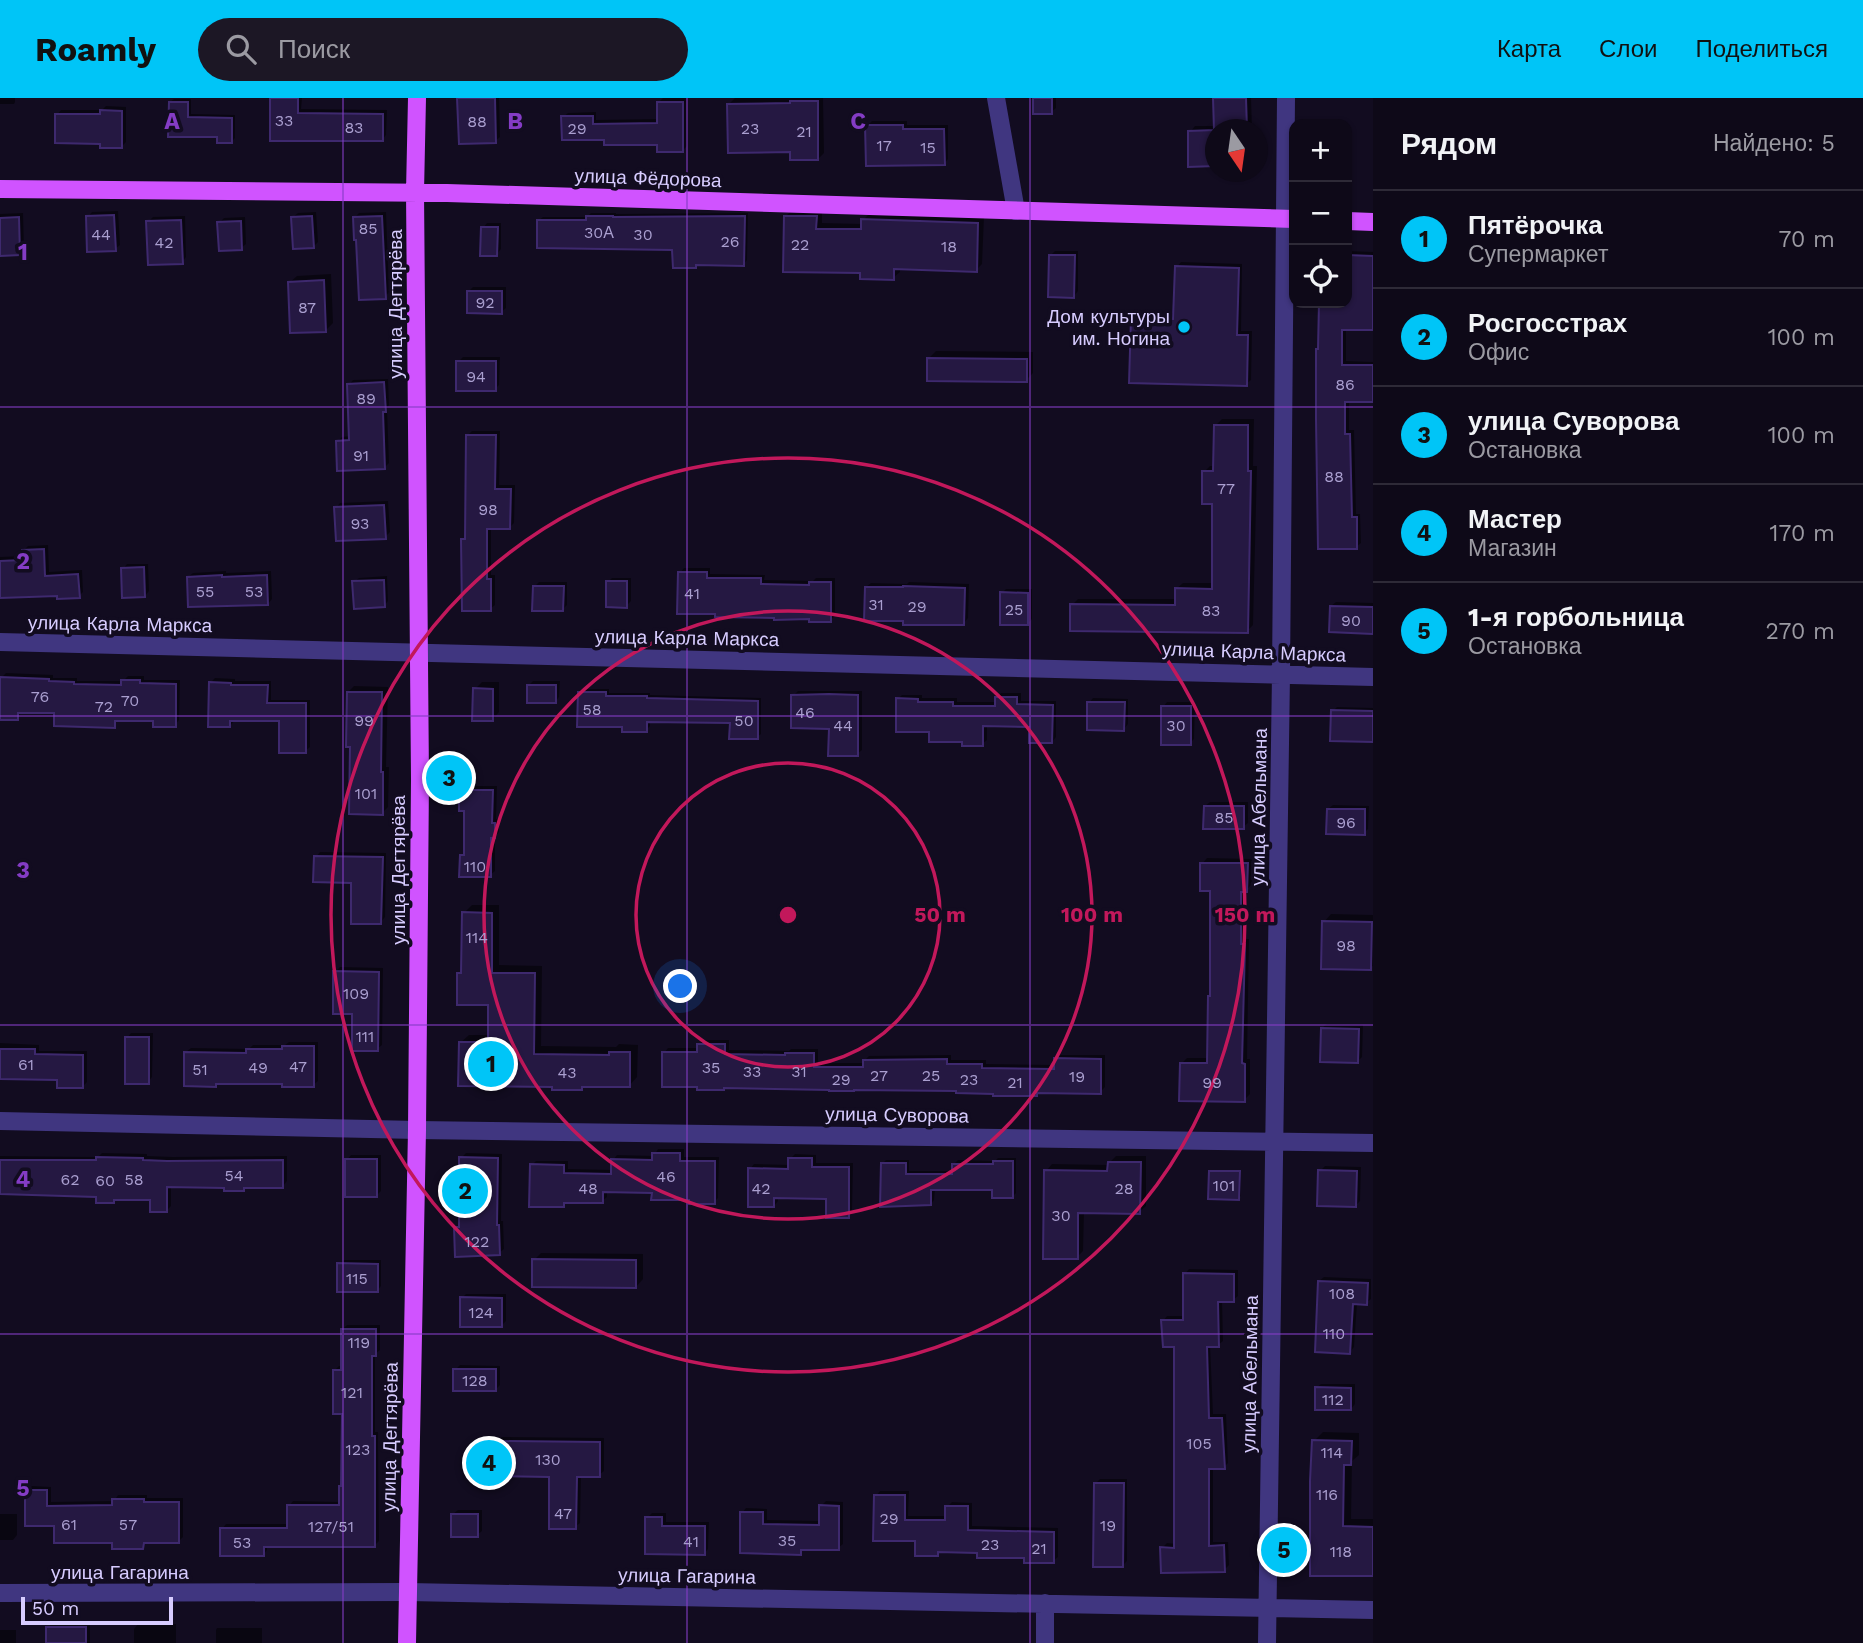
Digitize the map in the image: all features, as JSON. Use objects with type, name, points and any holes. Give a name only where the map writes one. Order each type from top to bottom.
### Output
[{"type":"main road","name":"улица Дегтярёва","points":[[407,1643],[417,1130],[420,792],[415,192],[417,98]]},
{"type":"main road","name":"улица Фёдорова","points":[[0,189],[415,192],[1289,219]]},
{"type":"main road","points":[[1352,221],[1373,222]]},
{"type":"street","points":[[996,98],[1016,211]]},
{"type":"street","name":"улица Абельмана","points":[[1267,1643],[1289,219],[1286,98]]},
{"type":"street","name":"улица Карла Маркса","points":[[0,642],[1373,677]]},
{"type":"street","name":"улица Суворова","points":[[0,1121],[417,1130],[1373,1143]]},
{"type":"street","name":"улица Гагарина","points":[[0,1593],[408,1592],[1373,1610]]},
{"type":"street","points":[[1045,1603],[1045,1643]]},
{"type":"building","points":[[270,98],[298,98],[298,113],[383,114],[383,141],[270,141]]},
{"type":"building","points":[[457,98],[495,98],[496,143],[459,144]]},
{"type":"building","points":[[1033,98],[1052,98],[1052,114],[1033,114]]},
{"type":"building","points":[[1213,98],[1246,98],[1247,119],[1214,119]]},
{"type":"building","points":[[818,101],[818,160],[790,160],[790,152],[728,153],[727,104]]},
{"type":"building","points":[[169,102],[188,102],[188,117],[232,118],[232,143],[217,143],[217,137],[168,137]]},
{"type":"building","points":[[657,102],[683,102],[683,152],[657,152],[657,145],[604,145],[604,140],[562,140],[561,116],[593,116],[593,124],[657,123]]},
{"type":"building","points":[[100,110],[122,111],[122,148],[100,148],[100,144],[55,143],[55,114],[100,114]]},
{"type":"building","points":[[865,125],[944,129],[945,165],[866,166]]},
{"type":"building","points":[[1205,130],[1205,166],[1188,167],[1188,131]]},
{"type":"building","points":[[114,215],[116,251],[87,252],[86,216]]},
{"type":"building","points":[[312,216],[314,248],[293,249],[291,217]]},
{"type":"building","points":[[382,216],[386,299],[359,300],[353,217]]},
{"type":"building","points":[[586,216],[745,216],[744,266],[696,265],[696,268],[673,268],[672,250],[537,248],[537,220],[586,220]]},
{"type":"building","points":[[784,216],[817,216],[816,229],[861,229],[861,219],[978,223],[977,272],[894,269],[894,280],[860,279],[860,273],[783,272]]},
{"type":"building","points":[[19,217],[20,255],[0,256],[0,218]]},
{"type":"building","points":[[181,220],[183,264],[148,265],[146,221]]},
{"type":"building","points":[[241,221],[242,250],[219,251],[217,222]]},
{"type":"building","points":[[481,227],[498,227],[497,256],[480,256]]},
{"type":"building","points":[[1049,255],[1075,255],[1074,298],[1048,297]]},
{"type":"building","points":[[1352,255],[1373,256],[1373,330],[1342,330],[1342,365],[1373,365],[1373,402],[1345,402],[1345,434],[1350,434],[1352,517],[1357,517],[1357,549],[1318,549],[1319,308],[1352,308]]},
{"type":"building","name":"Дом культуры им. Ногина","points":[[1175,266],[1239,268],[1237,335],[1248,335],[1247,386],[1129,383],[1131,318],[1173,319]]},
{"type":"building","points":[[324,280],[326,332],[290,333],[288,282]]},
{"type":"building","points":[[467,291],[502,291],[502,314],[467,313]]},
{"type":"building","points":[[927,358],[1027,359],[1027,382],[927,381]]},
{"type":"building","points":[[456,361],[496,361],[496,391],[456,391]]},
{"type":"building","points":[[384,382],[385,469],[337,471],[336,441],[349,440],[347,384]]},
{"type":"building","points":[[1214,425],[1248,425],[1248,471],[1251,471],[1248,633],[1070,631],[1070,604],[1175,605],[1175,588],[1212,589],[1212,504],[1202,504],[1202,471],[1213,471]]},
{"type":"building","points":[[466,435],[496,435],[495,489],[511,489],[510,529],[487,529],[487,579],[491,579],[491,611],[462,611],[461,539],[465,539]]},
{"type":"building","points":[[384,505],[386,539],[336,541],[334,507]]},
{"type":"building","points":[[44,549],[45,576],[78,574],[80,598],[0,598],[0,561],[22,560],[22,550]]},
{"type":"building","points":[[144,567],[145,597],[122,598],[121,568]]},
{"type":"building","points":[[678,572],[707,572],[707,578],[761,578],[761,584],[809,585],[809,582],[831,582],[831,622],[677,614]]},
{"type":"building","points":[[267,575],[268,605],[188,607],[187,577]]},
{"type":"building","points":[[384,580],[385,607],[354,609],[352,581]]},
{"type":"building","points":[[606,581],[627,581],[627,608],[606,607]]},
{"type":"building","points":[[533,586],[564,586],[563,611],[532,611]]},
{"type":"building","points":[[865,587],[965,588],[964,625],[903,625],[903,621],[864,621]]},
{"type":"building","points":[[1000,592],[1028,593],[1028,625],[1000,625]]},
{"type":"building","points":[[1330,606],[1373,607],[1373,634],[1329,632]]},
{"type":"building","points":[[0,677],[49,679],[74,684],[121,685],[121,680],[140,680],[140,683],[176,684],[176,727],[153,727],[153,721],[115,721],[115,728],[54,726],[54,713],[18,713],[18,720],[0,720]]},
{"type":"building","points":[[209,682],[268,685],[267,703],[306,703],[306,753],[279,753],[279,721],[230,721],[230,727],[208,727]]},
{"type":"building","points":[[527,685],[556,685],[556,703],[527,703]]},
{"type":"building","points":[[473,688],[493,689],[493,721],[472,721]]},
{"type":"building","points":[[347,692],[382,692],[383,815],[349,814]]},
{"type":"building","points":[[578,692],[606,692],[606,696],[758,701],[758,739],[729,739],[730,723],[647,722],[647,732],[622,732],[622,727],[577,727]]},
{"type":"building","points":[[791,695],[858,695],[858,756],[828,756],[829,729],[791,728]]},
{"type":"building","points":[[995,697],[1017,697],[1017,704],[1053,705],[1052,743],[1029,743],[1029,727],[983,726],[983,746],[962,746],[962,742],[929,742],[929,732],[896,732],[896,698],[918,699],[918,702],[953,702],[953,706],[995,706]]},
{"type":"building","points":[[1087,702],[1125,702],[1124,731],[1087,730]]},
{"type":"building","points":[[1161,706],[1191,706],[1191,745],[1161,745]]},
{"type":"building","points":[[1331,710],[1373,711],[1373,742],[1330,741]]},
{"type":"building","points":[[459,790],[493,790],[492,823],[495,823],[495,838],[491,838],[491,877],[459,877],[460,855],[464,855],[464,811],[459,811]]},
{"type":"building","points":[[1204,806],[1244,806],[1244,829],[1203,829]]},
{"type":"building","points":[[1327,809],[1365,809],[1365,835],[1326,834]]},
{"type":"building","points":[[314,856],[383,857],[381,924],[351,924],[351,883],[313,882]]},
{"type":"building","points":[[1200,863],[1248,863],[1247,892],[1241,892],[1241,944],[1245,944],[1242,1063],[1245,1064],[1245,1102],[1179,1101],[1180,1063],[1207,1063],[1210,891],[1200,891]]},
{"type":"building","points":[[462,912],[492,913],[492,973],[535,973],[534,1054],[609,1055],[609,1052],[630,1052],[630,1087],[552,1090],[552,1087],[458,1086],[459,1042],[488,1042],[488,1005],[457,1005],[457,973],[461,973]]},
{"type":"building","points":[[1322,921],[1372,922],[1371,970],[1321,969]]},
{"type":"building","points":[[333,971],[379,972],[378,1051],[352,1051],[352,1014],[333,1014]]},
{"type":"building","points":[[1321,1028],[1359,1029],[1358,1063],[1320,1062]]},
{"type":"building","points":[[125,1037],[149,1037],[149,1084],[125,1084]]},
{"type":"building","points":[[697,1044],[725,1044],[725,1054],[814,1053],[814,1067],[863,1067],[863,1060],[947,1059],[947,1064],[982,1064],[982,1068],[1054,1069],[1054,1058],[1101,1059],[1101,1094],[1037,1093],[1037,1096],[993,1096],[956,1091],[724,1088],[697,1090],[697,1087],[662,1087],[662,1052],[697,1052]]},
{"type":"building","points":[[282,1046],[314,1046],[314,1087],[282,1087],[282,1084],[184,1086],[184,1052],[246,1053],[246,1049],[282,1049]]},
{"type":"building","points":[[0,1049],[35,1049],[35,1054],[83,1055],[83,1088],[57,1088],[57,1080],[0,1079]]},
{"type":"building","points":[[652,1153],[680,1153],[680,1161],[715,1161],[715,1204],[689,1204],[689,1200],[651,1200],[652,1193],[603,1192],[603,1203],[564,1203],[564,1207],[529,1207],[530,1164],[564,1165],[564,1173],[611,1174],[611,1159],[652,1160]]},
{"type":"building","points":[[96,1157],[167,1161],[283,1160],[283,1188],[224,1191],[224,1188],[167,1187],[167,1212],[150,1212],[150,1200],[96,1203],[96,1197],[0,1194],[0,1160],[96,1160]]},
{"type":"building","points":[[459,1157],[498,1158],[497,1225],[500,1255],[455,1257],[454,1227],[459,1227]]},
{"type":"building","points":[[788,1158],[812,1158],[812,1167],[849,1167],[849,1218],[826,1218],[826,1199],[774,1198],[774,1207],[748,1207],[748,1168],[788,1169]]},
{"type":"building","points":[[345,1159],[377,1159],[377,1197],[345,1197]]},
{"type":"building","points":[[993,1161],[1013,1161],[1013,1198],[992,1198],[992,1190],[931,1190],[931,1205],[880,1207],[881,1163],[906,1163],[906,1174],[952,1174],[952,1164],[993,1164]]},
{"type":"building","points":[[1108,1162],[1141,1162],[1140,1214],[1078,1213],[1078,1259],[1043,1259],[1044,1170],[1107,1171]]},
{"type":"building","points":[[1318,1170],[1357,1171],[1356,1207],[1317,1206]]},
{"type":"building","points":[[1209,1171],[1240,1171],[1239,1200],[1208,1199]]},
{"type":"building","points":[[532,1259],[636,1260],[636,1288],[532,1287]]},
{"type":"building","points":[[337,1263],[378,1264],[378,1292],[337,1292]]},
{"type":"building","points":[[1183,1273],[1234,1274],[1234,1302],[1218,1302],[1219,1347],[1207,1347],[1209,1418],[1222,1418],[1225,1469],[1209,1469],[1209,1546],[1224,1545],[1225,1572],[1161,1573],[1160,1547],[1174,1548],[1174,1347],[1163,1347],[1161,1320],[1183,1320]]},
{"type":"building","points":[[1318,1281],[1368,1283],[1367,1305],[1353,1304],[1350,1354],[1315,1352]]},
{"type":"building","points":[[460,1297],[502,1298],[502,1327],[460,1327]]},
{"type":"building","points":[[341,1329],[376,1329],[376,1356],[372,1356],[375,1547],[264,1547],[264,1556],[220,1556],[220,1528],[287,1528],[287,1505],[339,1505],[342,1414],[333,1414],[333,1370],[341,1370]]},
{"type":"building","points":[[453,1369],[496,1369],[496,1391],[453,1391]]},
{"type":"building","points":[[1315,1387],[1351,1388],[1351,1410],[1315,1410]]},
{"type":"building","points":[[1312,1440],[1352,1441],[1351,1465],[1344,1465],[1343,1526],[1373,1527],[1373,1576],[1310,1576]]},
{"type":"building","points":[[496,1441],[600,1442],[600,1477],[577,1477],[576,1529],[549,1529],[549,1477],[495,1476]]},
{"type":"building","points":[[1094,1483],[1124,1483],[1123,1567],[1093,1567]]},
{"type":"building","points":[[25,1490],[47,1490],[47,1506],[112,1505],[112,1499],[179,1502],[179,1543],[144,1543],[143,1549],[112,1549],[112,1543],[54,1543],[54,1526],[25,1526]]},
{"type":"building","points":[[874,1495],[905,1495],[905,1520],[945,1520],[945,1506],[968,1506],[968,1530],[1054,1532],[1054,1563],[1024,1563],[1024,1558],[977,1558],[977,1553],[938,1552],[938,1556],[915,1556],[915,1541],[873,1541]]},
{"type":"building","points":[[819,1505],[839,1506],[839,1550],[801,1550],[801,1555],[740,1553],[740,1512],[763,1512],[763,1524],[819,1525]]},
{"type":"building","points":[[451,1514],[478,1514],[478,1537],[451,1537]]},
{"type":"building","points":[[645,1517],[662,1517],[662,1526],[705,1526],[705,1555],[645,1554]]},
{"type":"building","points":[[46,1627],[86,1627],[86,1643],[46,1643]]},
{"type":"place","name":"Дом культуры им. Ногина","points":[[1184,327]]},
{"type":"place","name":"улица Суворова","points":[[449,778]]},
{"type":"place","name":"Пятёрочка","points":[[491,1064]]},
{"type":"place","name":"Росгосстрах","points":[[465,1191]]},
{"type":"place","name":"Мастер","points":[[489,1463]]},
{"type":"place","name":"1-я горбольница","points":[[1284,1550]]}]
